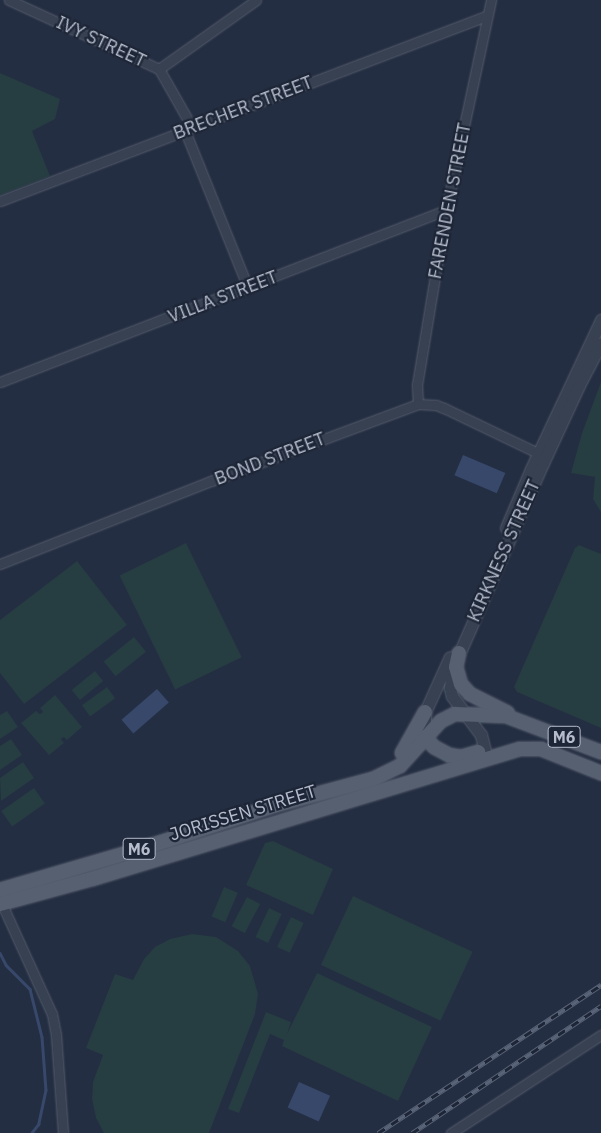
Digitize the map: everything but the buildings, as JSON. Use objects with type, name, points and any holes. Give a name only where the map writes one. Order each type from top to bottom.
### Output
[{"type":"main road","points":[[458,653],[456,666],[458,676],[465,689],[526,722]]},
{"type":"main road","points":[[380,776],[410,743],[425,712]]},
{"type":"main road","name":"M6","points":[[380,776],[395,770],[441,721],[451,715],[463,713],[506,716],[601,752]]},
{"type":"main road","points":[[426,737],[441,752],[455,757],[486,754]]},
{"type":"main road","name":"M6","points":[[486,754],[535,748],[601,773]]},
{"type":"main road","name":"JORISSEN STREET","points":[[0,899],[92,879],[382,791],[486,754]]},
{"type":"main road","name":"JORISSEN STREET","points":[[0,899],[137,850],[276,805],[380,776]]},
{"type":"main road","points":[[276,805],[281,821]]},
{"type":"street","name":"IVY STREET","points":[[9,0],[159,69],[188,129],[248,288]]},
{"type":"street","points":[[159,69],[256,0]]},
{"type":"street","name":"FARENDEN STREET","points":[[418,404],[417,385],[446,210],[486,16],[491,0]]},
{"type":"street","name":"BRECHER STREET","points":[[0,201],[486,16]]},
{"type":"street","name":"VILLA STREET","points":[[0,382],[248,288],[446,210]]},
{"type":"street","name":"KIRKNESS STREET","points":[[486,754],[481,736],[463,713],[450,688],[452,670],[572,380],[601,320]]},
{"type":"street","points":[[572,380],[583,364],[594,357],[595,331]]},
{"type":"street","name":"KIRKNESS STREET","points":[[426,737],[425,712],[541,458],[551,445],[601,343]]},
{"type":"street","name":"BOND STREET","points":[[0,564],[212,481],[418,404],[436,405],[444,408],[541,458]]},
{"type":"street","points":[[0,899],[52,1014],[56,1035],[63,1133]]},
{"type":"street","points":[[451,1133],[601,1036]]},
{"type":"green space","points":[[0,73],[60,99],[55,119],[32,131],[50,176],[0,195]]},
{"type":"green space","points":[[601,382],[601,512],[593,499],[595,477],[571,473],[582,433]]},
{"type":"green space","points":[[186,543],[242,657],[175,690],[119,575]]},
{"type":"green space","points":[[579,545],[601,554],[601,728],[517,692],[514,687],[575,548]]},
{"type":"green space","points":[[77,561],[127,625],[24,704],[0,673],[0,620]]},
{"type":"green space","points":[[134,637],[146,652],[116,676],[104,662]]},
{"type":"green space","points":[[95,671],[103,681],[80,700],[72,690]]},
{"type":"green space","points":[[107,687],[115,698],[90,717],[82,705]]},
{"type":"green space","points":[[55,695],[82,727],[67,740],[64,737],[61,739],[64,743],[49,755],[21,723],[36,711],[40,714],[43,712],[40,708]]},
{"type":"green space","points":[[7,711],[18,727],[0,739],[0,715]]},
{"type":"green space","points":[[11,739],[22,755],[0,770],[0,746]]},
{"type":"green space","points":[[23,762],[34,778],[1,801],[0,778]]},
{"type":"green space","points":[[34,788],[45,804],[12,827],[1,811]]},
{"type":"green space","points":[[273,841],[333,869],[313,915],[246,885],[265,843]]},
{"type":"green space","points":[[224,887],[238,893],[225,922],[211,916]]},
{"type":"green space","points":[[353,896],[473,952],[441,1021],[321,965]]},
{"type":"green space","points":[[247,897],[260,904],[245,933],[232,926]]},
{"type":"green space","points":[[269,908],[282,914],[268,943],[255,937]]},
{"type":"green space","points":[[291,917],[304,923],[290,953],[277,947]]},
{"type":"green space","points":[[192,934],[216,937],[238,951],[250,966],[258,994],[255,1014],[209,1133],[104,1133],[96,1118],[92,1099],[93,1082],[103,1055],[86,1048],[115,974],[133,980],[144,959],[155,947],[170,939]]},
{"type":"green space","points":[[317,973],[432,1027],[398,1101],[282,1046],[284,1040],[270,1034],[239,1113],[228,1109],[266,1012],[291,1022],[287,1034]]},
{"type":"water","points":[[463,455],[505,473],[497,493],[454,475]]},
{"type":"water","points":[[157,689],[169,703],[133,733],[122,720]]},
{"type":"water","points":[[299,1082],[330,1096],[319,1121],[288,1108]]},
{"type":"waterway","points":[[0,953],[6,965],[30,989],[42,1037],[46,1090],[39,1124],[32,1133]]},
{"type":"railway","points":[[378,1133],[601,985]]},
{"type":"railway","points":[[412,1133],[601,1006]]}]
